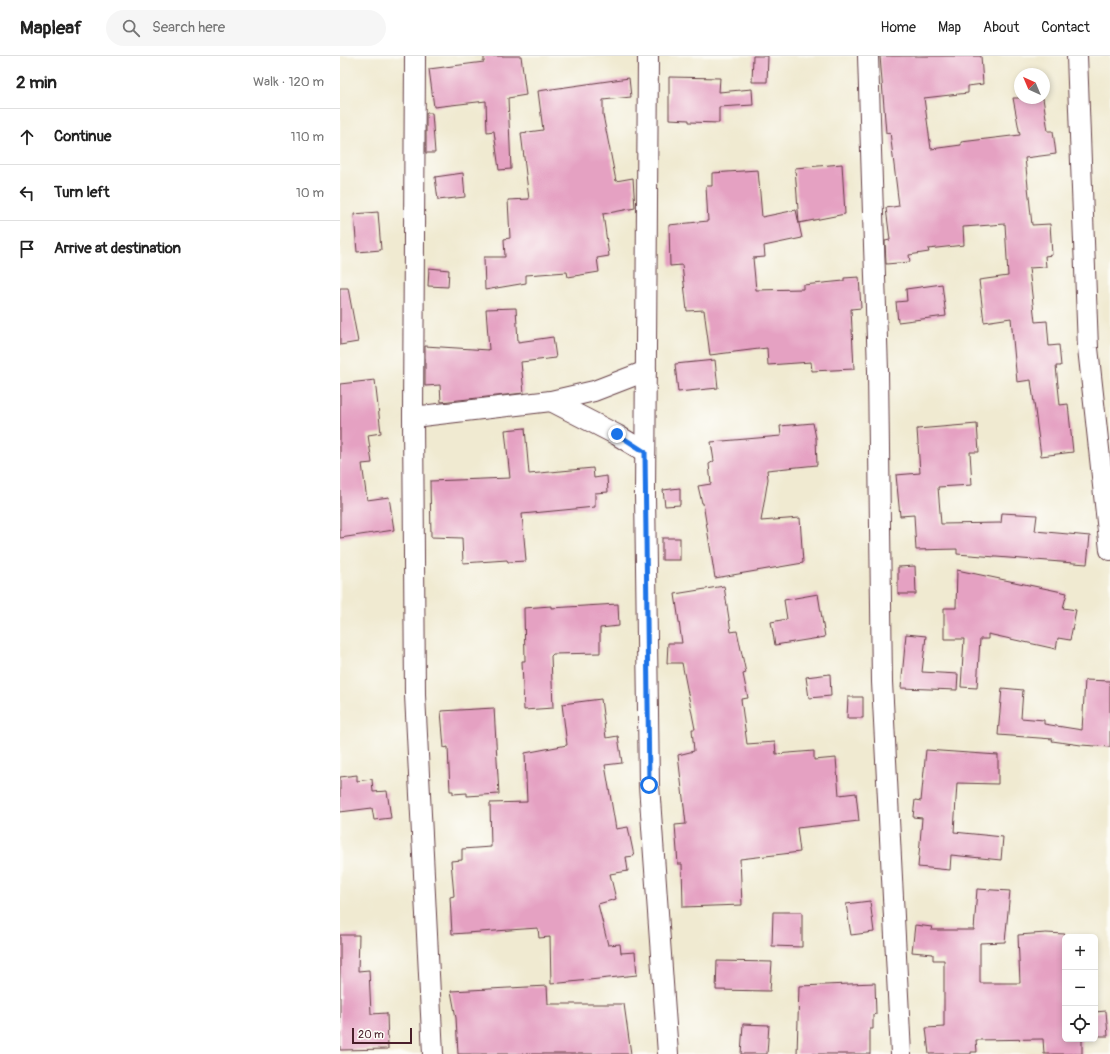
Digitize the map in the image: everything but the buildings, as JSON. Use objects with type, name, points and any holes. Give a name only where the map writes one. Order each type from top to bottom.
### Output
[{"type":"street","points":[[415,56],[415,695],[433,1054]]},
{"type":"street","points":[[648,56],[645,452],[649,785],[668,1054]]},
{"type":"street","points":[[868,56],[878,371],[882,682],[901,1054]]},
{"type":"street","points":[[1077,56],[1088,348],[1110,550]]},
{"type":"street","points":[[414,417],[551,401],[594,391],[646,371]]},
{"type":"street","points":[[551,401],[617,434],[645,452]]},
{"type":"route","points":[[617,434],[645,452],[649,785]]}]
